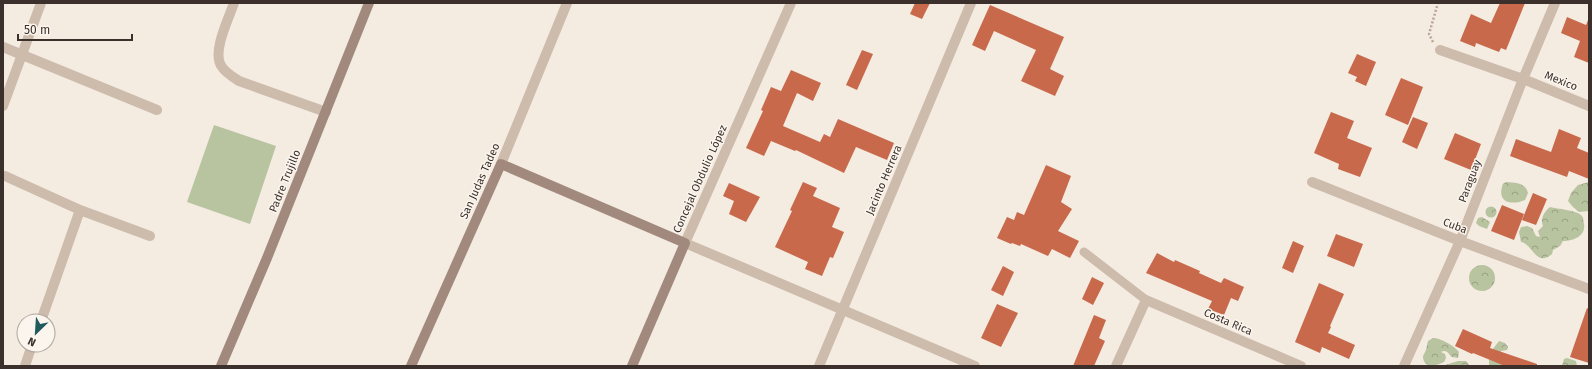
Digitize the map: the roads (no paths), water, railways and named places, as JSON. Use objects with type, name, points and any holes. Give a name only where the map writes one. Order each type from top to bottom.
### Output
[{"type":"street","points":[[3,106],[41,3]]},
{"type":"street","points":[[234,3],[220,43],[218,55],[221,66],[239,81],[326,112]]},
{"type":"street","name":"Padre Trujillo","points":[[221,366],[270,251],[369,3]]},
{"type":"street","name":"San Judas Tadeo","points":[[411,366],[501,164],[567,3]]},
{"type":"street","name":"Concejal Obdulio López","points":[[632,366],[791,3]]},
{"type":"street","name":"Jacinto Herrera","points":[[819,366],[841,310],[971,3]]},
{"type":"street","name":"Paraguay","points":[[1404,366],[1460,241],[1523,79],[1555,3]]},
{"type":"street","points":[[3,47],[157,110]]},
{"type":"street","name":"Mexico","points":[[1440,50],[1523,79],[1589,106]]},
{"type":"street","points":[[501,164],[975,366]]},
{"type":"street","points":[[5,176],[80,210],[150,236]]},
{"type":"street","name":"Cuba","points":[[1312,182],[1460,241],[1589,289]]},
{"type":"street","points":[[44,313],[80,210]]},
{"type":"street","points":[[1116,366],[1146,300]]},
{"type":"street","name":"Costa Rica","points":[[1146,300],[1301,366]]},
{"type":"street","points":[[25,366],[29,353]]},
{"type":"lane","points":[[1084,252],[1146,300]]}]
